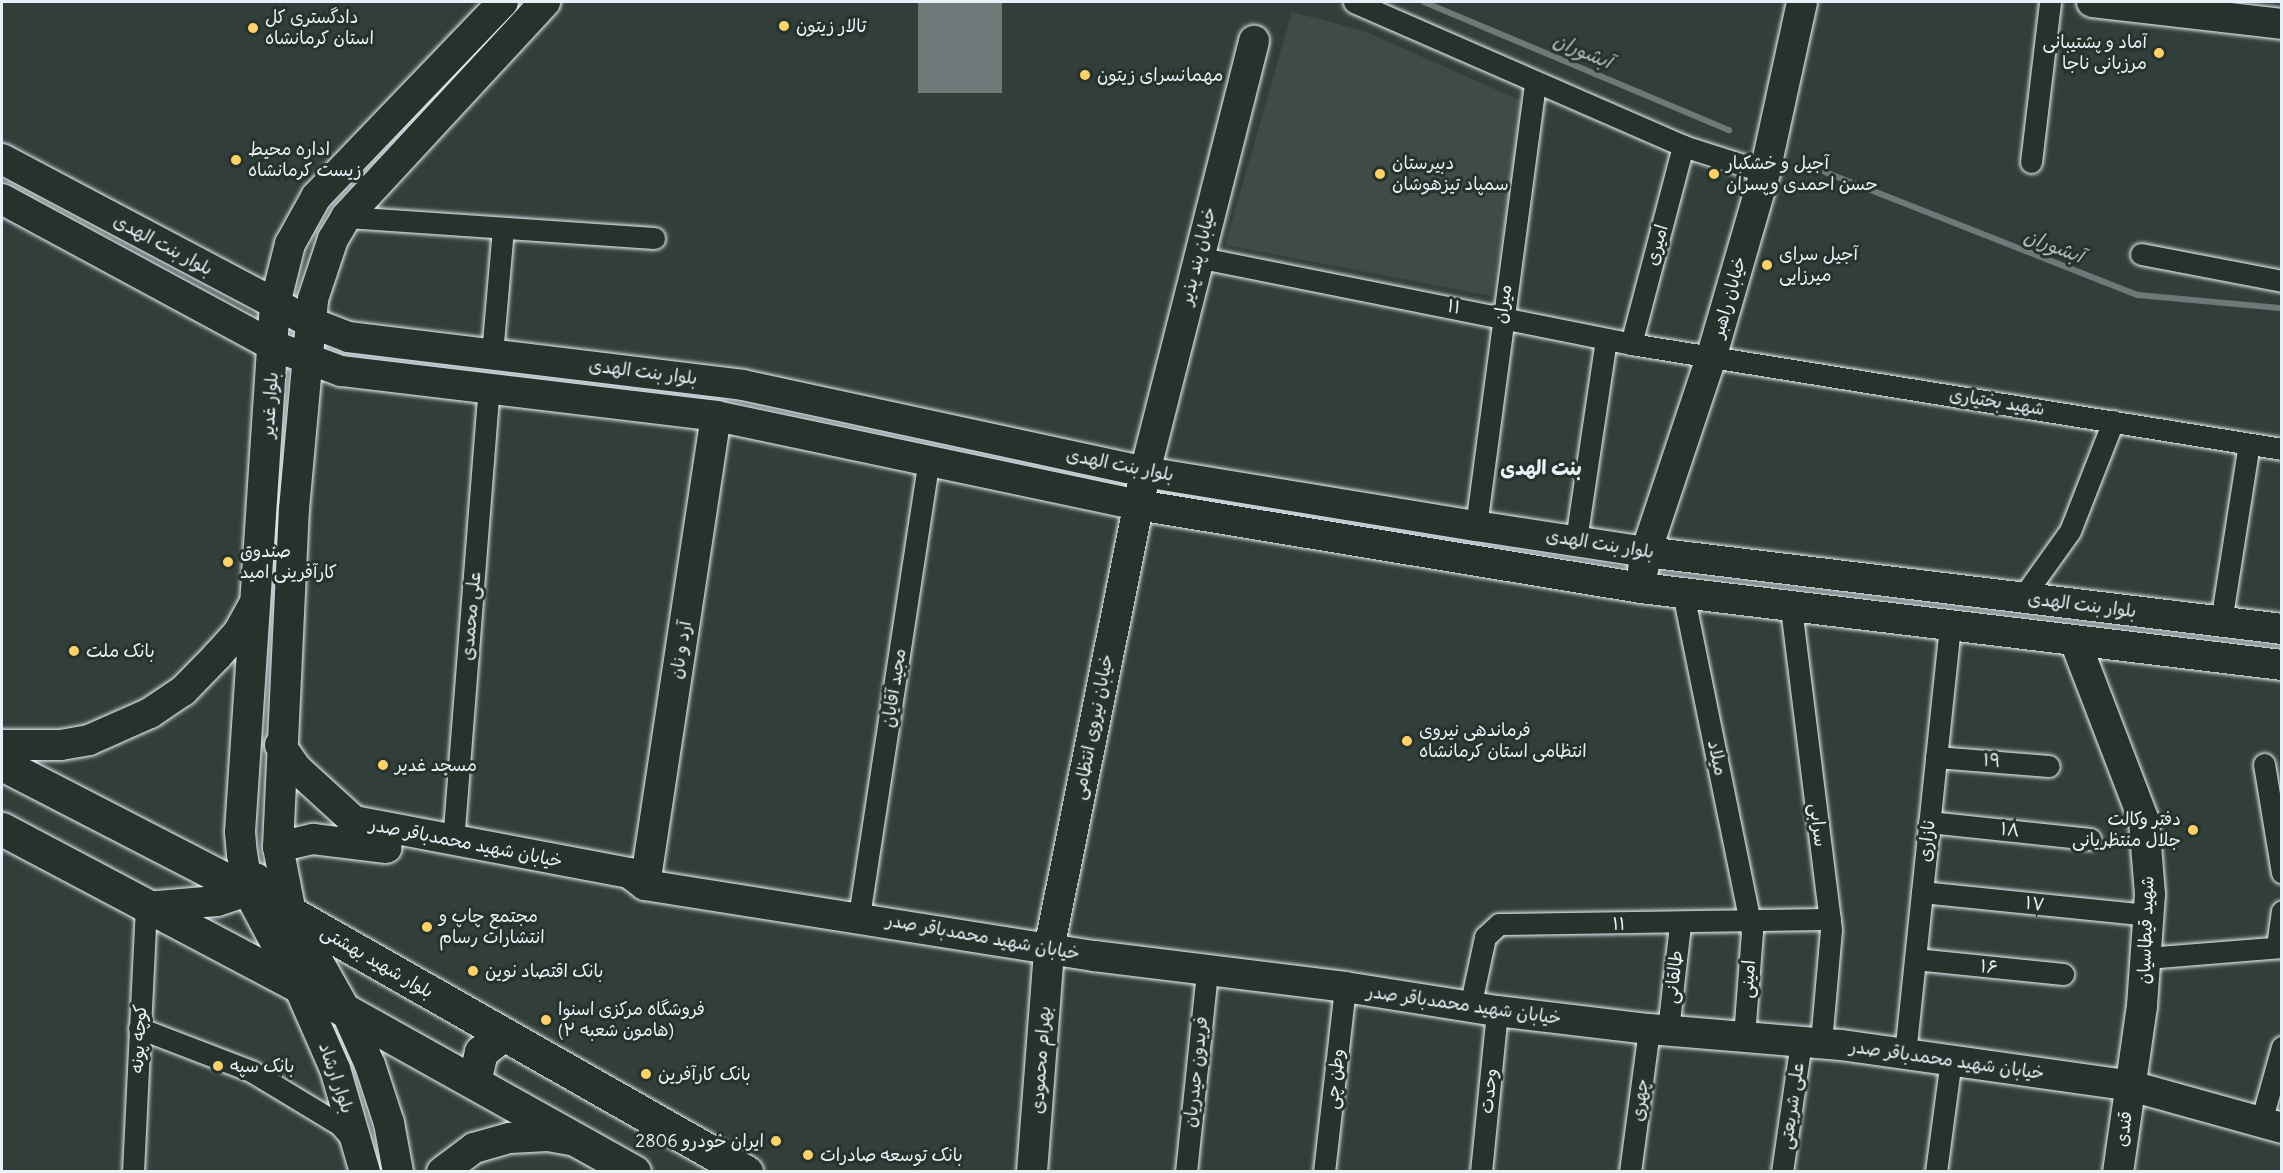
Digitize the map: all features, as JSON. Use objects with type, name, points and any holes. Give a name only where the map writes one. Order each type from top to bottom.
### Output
[{"type":"main road","name":"بلوار غدیر","points":[[248,891],[240,832],[275,304],[290,244],[316,196],[503,2]]},
{"type":"main road","name":"بلوار غدیر","points":[[291,913],[278,847],[280,745],[294,509],[312,323],[319,276],[333,239],[346,217],[545,2]]},
{"type":"main road","name":"خیابان راهبر","points":[[1641,588],[1646,552],[1712,355],[1765,172],[1802,2]]},
{"type":"main road","points":[[2092,2],[2282,24]]},
{"type":"main road","name":"خیابان پند پذیر","points":[[1138,505],[1197,257],[1254,41]]},
{"type":"main road","name":"بلوار بنت الهدی","points":[[2,159],[275,304],[312,323],[348,337],[743,385],[1145,472],[1646,552],[2282,629]]},
{"type":"main road","name":"بلوار بنت الهدی","points":[[2,199],[273,346],[341,371],[716,416],[1138,505],[1641,588],[1791,608],[2282,665]]},
{"type":"main road","name":"آرد و نان","points":[[645,885],[716,416]]},
{"type":"main road","name":"خیابان نیروی انتظامی","points":[[1049,949],[1138,505]]},
{"type":"main road","points":[[2,745],[61,745],[89,740],[150,713],[183,691],[217,656],[238,633],[256,600]]},
{"type":"main road","name":"شهید قیطاسیان","points":[[2075,641],[2144,821],[2149,915],[2130,1086]]},
{"type":"main road","name":"خیابان شهید محمدباقر صدر","points":[[280,745],[296,768],[354,821],[453,842],[629,873],[645,885]]},
{"type":"main road","name":"بلوار شهید بهشتی","points":[[2,764],[291,913],[746,1172]]},
{"type":"main road","points":[[2,829],[346,1011],[634,1172]]},
{"type":"main road","name":"خیابان شهید محمدباقر صدر","points":[[278,847],[313,838],[350,842],[627,891],[645,885],[859,916],[1049,949],[1207,972],[1345,987],[1484,1009],[1658,1030],[1811,1042],[1951,1060],[2130,1086],[2271,1125]]},
{"type":"main road","points":[[146,907],[217,901],[248,891],[278,847]]},
{"type":"main road","name":"بلوار ارشاد","points":[[248,891],[299,987],[335,1069],[362,1159]]},
{"type":"main road","name":"بلوار ارشاد","points":[[291,913],[346,1011],[370,1065],[389,1123],[398,1172]]},
{"type":"main road","name":"بهرام محمودی","points":[[1032,1172],[1049,949]]},
{"type":"main road","points":[[474,1082],[481,1052],[503,1034]]},
{"type":"main road","name":"قندی","points":[[2118,1172],[2130,1086]]},
{"type":"main road","points":[[442,1172],[474,1148],[510,1138],[548,1137],[582,1142]]},
{"type":"street","points":[[1354,2],[1683,146],[1765,172]]},
{"type":"street","points":[[2031,162],[2050,2]]},
{"type":"street","name":"میران","points":[[1476,526],[1501,316],[1535,83]]},
{"type":"street","name":"امیری","points":[[1631,344],[1683,146]]},
{"type":"street","points":[[346,217],[654,238]]},
{"type":"street","points":[[492,354],[503,228]]},
{"type":"street","points":[[2141,255],[2282,281]]},
{"type":"street","name":"۱۱","points":[[1197,257],[1501,316],[1631,344],[1712,355]]},
{"type":"street","points":[[1576,540],[1606,339]]},
{"type":"street","name":"شهید بختیاری","points":[[1712,355],[2282,449]]},
{"type":"street","name":"علی محمدی","points":[[453,842],[489,389]]},
{"type":"street","points":[[2022,598],[2070,531],[2113,421]]},
{"type":"street","points":[[2221,622],[2249,444]]},
{"type":"street","name":"مجید آقایان","points":[[859,916],[929,460]]},
{"type":"street","name":"میلاد","points":[[1683,594],[1750,922]]},
{"type":"street","name":"سرابی","points":[[1791,608],[1830,919],[1811,1042]]},
{"type":"street","name":"نازاری","points":[[1905,1054],[1950,627]]},
{"type":"street","name":"۱۹","points":[[1936,757],[2049,766]]},
{"type":"street","points":[[2264,764],[2282,873]]},
{"type":"street","name":"۱۸","points":[[1929,822],[2090,839]]},
{"type":"street","name":"۱۷","points":[[1922,892],[2149,915]]},
{"type":"street","name":"کوچه پونه","points":[[133,1172],[146,907]]},
{"type":"street","points":[[2146,958],[2279,946],[2282,911]]},
{"type":"street","name":"۱۱","points":[[1484,1009],[1485,937],[1499,924],[1680,924],[1830,919]]},
{"type":"street","name":"امینی","points":[[1744,1036],[1750,922]]},
{"type":"street","name":"طالقانی","points":[[1658,1030],[1680,924]]},
{"type":"street","name":"۱۶","points":[[1915,959],[2063,974]]},
{"type":"street","name":"فریدون حیدریان","points":[[1186,1172],[1207,972]]},
{"type":"street","name":"وطن چی","points":[[1324,1172],[1345,987]]},
{"type":"street","name":"وحدت","points":[[1481,1172],[1484,1009]]},
{"type":"street","points":[[139,1028],[251,1071],[340,1125],[362,1159]]},
{"type":"street","name":"چهری","points":[[1630,1172],[1658,1030]]},
{"type":"street","name":"علی شریعتی","points":[[1782,1172],[1811,1042]]},
{"type":"street","points":[[2271,1125],[2282,1047]]},
{"type":"street","points":[[1936,1172],[1951,1060]]},
{"type":"shaded area","points":[[918,2],[1002,2],[1002,93],[918,93]]},
{"type":"shaded area","name":"دبیرستان سمپاد تیزهوشان","points":[[1292,12],[1364,31],[1528,104],[1491,296],[1225,245]]},
{"type":"waterway","name":"آبشوران","points":[[1424,2],[1729,130]]},
{"type":"waterway","name":"آبشوران","points":[[1825,172],[2138,295],[2282,308]]},
{"type":"place","name":"تالار زیتون","points":[[784,26]]},
{"type":"place","name":"دادگستری کل استان کرمانشاه","points":[[253,28]]},
{"type":"place","name":"آماد و پشتیبانی مرزبانی ناجا","points":[[2159,53]]},
{"type":"place","name":"مهمانسرای زیتون","points":[[1085,75]]},
{"type":"place","name":"اداره محیط زیست کرمانشاه","points":[[236,160]]},
{"type":"place","name":"دبیرستان سمپاد تیزهوشان","points":[[1380,174]]},
{"type":"place","name":"آجیل و خشکبار حسن احمدی وپسران","points":[[1714,174]]},
{"type":"place","name":"آجیل سرای میرزایی","points":[[1767,265]]},
{"type":"place","name":"صندوق کارآفرینی امید","points":[[228,562]]},
{"type":"place","name":"بانک ملت","points":[[74,651]]},
{"type":"place","name":"فرماندهی نیروی انتظامی استان کرمانشاه","points":[[1407,741]]},
{"type":"place","name":"مسجد غدیر","points":[[383,765]]},
{"type":"place","name":"دفتر وکالت جلال منتظریانی","points":[[2193,830]]},
{"type":"place","name":"مجتمع چاپ و انتشارات رسام","points":[[427,927]]},
{"type":"place","name":"بانک اقتصاد نوین","points":[[473,971]]},
{"type":"place","name":"فروشگاه مرکزی اسنوا (هامون شعبه ۲)","points":[[546,1020]]},
{"type":"place","name":"بانک سپه","points":[[218,1066]]},
{"type":"place","name":"بانک کارآفرین","points":[[646,1074]]},
{"type":"place","name":"ایران خودرو 2806","points":[[776,1141]]},
{"type":"place","name":"بانک توسعه صادرات","points":[[808,1155]]},
{"type":"district","name":"بنت الهدی","points":[[1541,467]]}]
